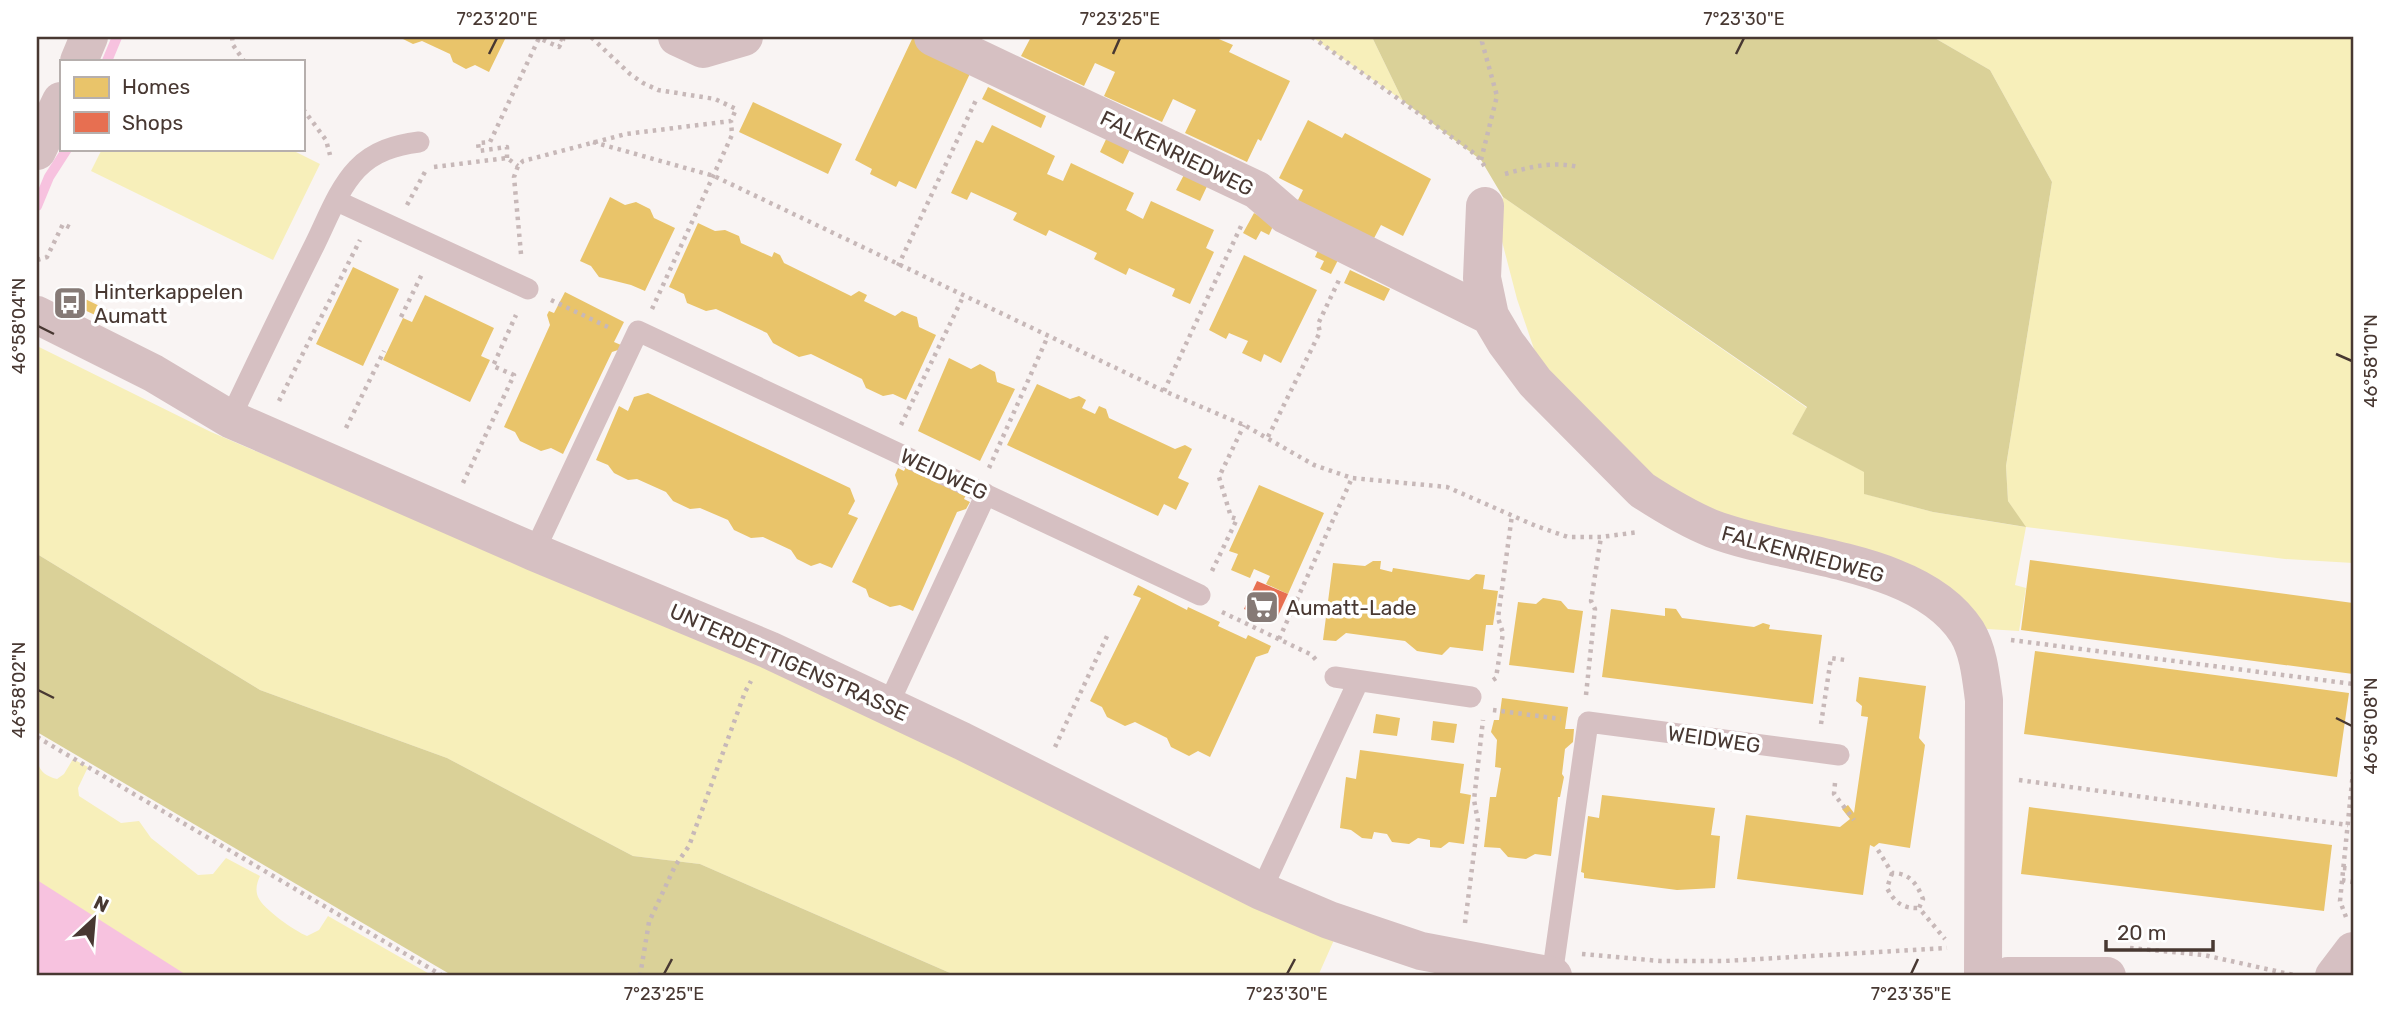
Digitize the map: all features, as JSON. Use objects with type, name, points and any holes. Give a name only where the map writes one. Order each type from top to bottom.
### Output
[{"type":"street","points":[[79,60],[89,37]]},
{"type":"street","points":[[677,37],[703,49],[744,37]]},
{"type":"street","name":"FALKENRIEDWEG","points":[[933,37],[1257,190],[1286,215],[1490,316]]},
{"type":"street","points":[[37,151],[60,103]]},
{"type":"street","name":"FALKENRIEDWEG","points":[[1488,192],[1482,278],[1490,316],[1506,344],[1535,382],[1642,491],[1715,530],[1864,567],[1897,580],[1943,606],[1969,634],[1978,662],[1984,700],[1983,976]]},
{"type":"street","name":"UNTERDETTIGENSTRASSE","points":[[37,315],[153,373],[236,406],[534,552],[769,650],[888,705],[1261,891],[1329,920],[1421,951],[1554,968]]},
{"type":"street","points":[[2334,976],[2353,951]]},
{"type":"street","points":[[2008,976],[2117,962]]},
{"type":"lane","points":[[236,406],[348,180],[370,158],[400,144],[419,142]]},
{"type":"lane","points":[[337,201],[528,289]]},
{"type":"lane","points":[[534,552],[636,335]]},
{"type":"lane","name":"WEIDWEG","points":[[636,335],[983,492],[1200,595]]},
{"type":"lane","points":[[888,705],[983,492]]},
{"type":"lane","points":[[1335,677],[1478,703]]},
{"type":"lane","points":[[1261,891],[1358,682]]},
{"type":"lane","points":[[1554,968],[1579,721]]},
{"type":"lane","name":"WEIDWEG","points":[[1579,721],[1839,755]]},
{"type":"path","points":[[232,37],[233,45],[243,60]]},
{"type":"path","points":[[507,158],[507,147],[479,151],[478,143],[490,142],[539,38],[559,47],[562,40],[556,37]]},
{"type":"path","points":[[460,490],[514,375],[493,366],[528,289],[636,335],[653,307],[732,135],[731,121],[736,109],[715,99],[658,90],[643,83],[629,74],[591,37]]},
{"type":"path","points":[[1311,37],[1481,160]]},
{"type":"path","points":[[1483,37],[1482,43],[1497,96],[1481,160],[1488,192],[1543,164],[1562,163],[1578,167]]},
{"type":"path","points":[[898,266],[992,66]]},
{"type":"path","points":[[304,110],[326,140],[331,160],[322,183],[337,201]]},
{"type":"path","points":[[509,250],[521,256],[514,177],[518,166],[530,158],[626,134],[731,121]]},
{"type":"path","points":[[593,142],[714,176],[963,297],[1164,391],[1244,425],[1314,465],[1352,478],[1447,487],[1568,537],[1601,537],[1664,529],[1694,520]]},
{"type":"path","points":[[413,193],[423,174],[430,168],[507,158],[518,166]]},
{"type":"path","points":[[236,406],[275,410],[371,217]]},
{"type":"path","points":[[37,260],[47,257],[63,224],[73,229]]},
{"type":"path","points":[[1164,391],[1241,224]]},
{"type":"path","points":[[401,317],[436,246]]},
{"type":"path","points":[[1268,437],[1320,332],[1318,324],[1354,248]]},
{"type":"path","points":[[908,411],[963,297]]},
{"type":"path","points":[[983,492],[1048,336]]},
{"type":"path","points":[[341,438],[384,351]]},
{"type":"path","points":[[1223,547],[1237,519],[1231,517],[1219,477],[1244,425]]},
{"type":"path","points":[[1279,639],[1352,478]]},
{"type":"path","points":[[1498,670],[1503,633],[1498,618],[1512,515]]},
{"type":"path","points":[[1587,684],[1595,609],[1591,601],[1601,537]]},
{"type":"path","points":[[1200,595],[1209,606],[1312,655],[1323,669],[1335,677]]},
{"type":"path","points":[[1051,754],[1108,634]]},
{"type":"path","points":[[1969,634],[2353,684]]},
{"type":"path","points":[[640,976],[649,922],[675,866],[689,846],[745,692],[769,650]]},
{"type":"path","points":[[1817,753],[1831,658],[1845,660]]},
{"type":"path","points":[[1463,933],[1478,821],[1474,800],[1478,703],[1579,721]]},
{"type":"path","points":[[37,737],[443,976]]},
{"type":"path","points":[[1839,755],[1834,794],[1854,820]]},
{"type":"path","points":[[2340,901],[2353,772]]},
{"type":"path","points":[[1984,775],[2348,825]]},
{"type":"path","points":[[1554,968],[1952,947],[1919,908],[1908,908],[1893,900],[1887,888],[1892,873],[1878,850]]},
{"type":"path","points":[[2343,868],[2353,869]]},
{"type":"path","points":[[1892,873],[1902,873],[1916,883],[1923,899],[1919,908]]},
{"type":"path","points":[[2342,880],[2353,882]]},
{"type":"path","points":[[2117,962],[2204,955],[2299,976]]},
{"type":"shaded area","points":[[1312,37],[1372,37],[1403,101]]},
{"type":"shaded area","points":[[1372,37],[1933,37],[1990,70],[2052,182],[2006,466],[2008,501],[2026,527],[1933,512],[1864,494],[1864,472],[1792,434],[1807,407],[1503,197],[1481,160],[1403,101]]},
{"type":"shaded area","points":[[1933,37],[2353,37],[2353,563],[2285,559],[2026,527],[2015,585],[2026,588],[2019,631],[1987,629],[1723,521],[1668,495],[1556,387],[1534,349],[1517,299],[1497,222],[1503,197],[1807,408],[1792,434],[1865,472],[1865,494],[1933,512],[2025,527],[2008,501],[2006,466],[2052,182],[1990,70]]},
{"type":"shaded area","points":[[102,150],[292,150],[320,164],[273,260],[91,171]]},
{"type":"shaded area","points":[[37,346],[211,432],[574,587],[768,666],[1334,940],[1318,976],[957,976],[700,864],[633,856],[447,758],[260,690],[37,554]]},
{"type":"shaded area","points":[[37,554],[260,690],[447,758],[633,856],[700,864],[957,976],[453,976],[37,732]]},
{"type":"shaded area","points":[[37,759],[43,772],[57,779],[64,774],[73,759],[88,767],[78,788],[79,796],[121,823],[139,821],[151,838],[198,875],[213,874],[226,858],[260,876],[257,891],[261,902],[280,919],[307,936],[319,930],[328,916],[433,976],[37,976]]},
{"type":"shaded area","points":[[37,880],[188,976],[37,976]]},
{"type":"building: Homes","points":[[399,37],[506,37],[489,72],[475,65],[466,69],[453,62],[450,54],[422,41],[413,44]]},
{"type":"building: Homes","points":[[913,37],[974,65],[916,189],[899,181],[896,187],[870,174],[872,169],[855,160]]},
{"type":"building: Homes","points":[[1031,37],[1214,37],[1233,45],[1229,52],[1290,81],[1261,141],[1258,139],[1247,162],[1185,133],[1196,110],[1173,99],[1162,122],[1104,96],[1115,72],[1095,63],[1084,86],[1021,56]]},
{"type":"building: Homes","points":[[988,87],[1046,116],[1041,128],[982,99]]},
{"type":"building: Homes","points":[[753,102],[842,144],[828,174],[739,132]]},
{"type":"building: Homes","points":[[1308,120],[1342,138],[1345,133],[1431,179],[1403,236],[1381,225],[1371,244],[1295,206],[1303,190],[1279,178]]},
{"type":"building: Homes","points":[[992,125],[1055,156],[1047,174],[1063,181],[1071,163],[1134,193],[1126,210],[1143,219],[1151,201],[1214,230],[1206,248],[1214,252],[1190,304],[1172,296],[1175,289],[1129,268],[1126,275],[1094,259],[1097,253],[1049,230],[1046,236],[1013,220],[1017,213],[971,192],[967,200],[951,193],[976,140],[983,143]]},
{"type":"building: Homes","points":[[1109,133],[1132,145],[1123,164],[1100,152]]},
{"type":"building: Homes","points":[[1187,169],[1210,180],[1200,201],[1176,190]]},
{"type":"building: Homes","points":[[610,197],[625,205],[636,202],[650,209],[654,218],[675,228],[645,291],[599,277],[591,266],[580,261]]},
{"type":"building: Homes","points":[[1254,213],[1274,224],[1269,235],[1261,231],[1256,240],[1243,233]]},
{"type":"building: Homes","points":[[698,223],[715,231],[725,230],[739,236],[741,243],[772,257],[774,252],[780,255],[784,263],[851,296],[859,291],[867,295],[864,301],[895,316],[902,311],[917,317],[919,327],[936,335],[906,400],[893,394],[883,396],[866,388],[862,379],[811,354],[799,357],[773,343],[767,333],[716,309],[706,311],[687,303],[684,294],[669,287]]},
{"type":"building: Homes","points":[[1321,244],[1341,254],[1331,274],[1320,269],[1324,261],[1315,257]]},
{"type":"building: Homes","points":[[1244,255],[1317,290],[1281,363],[1264,354],[1261,362],[1242,353],[1248,341],[1229,333],[1226,339],[1209,330]]},
{"type":"building: Homes","points":[[353,267],[399,289],[363,366],[316,344]]},
{"type":"building: Homes","points":[[1350,270],[1390,289],[1384,301],[1344,283]]},
{"type":"building: Homes","points":[[565,292],[624,322],[614,342],[621,345],[618,350],[612,352],[563,454],[551,448],[541,451],[520,441],[515,432],[504,427],[550,325],[547,315],[549,311],[554,313]]},
{"type":"building: Homes","points":[[425,295],[494,328],[481,356],[490,360],[470,402],[383,360],[403,318],[412,322]]},
{"type":"building: Homes","points":[[83,298],[114,313],[110,322],[78,307]]},
{"type":"building: Homes","points":[[949,358],[971,369],[980,364],[995,372],[997,382],[1015,389],[980,461],[918,431]]},
{"type":"building: Homes","points":[[1037,384],[1070,399],[1079,396],[1086,400],[1082,408],[1095,414],[1099,406],[1106,409],[1109,418],[1175,449],[1185,445],[1192,449],[1178,478],[1189,483],[1176,510],[1164,504],[1158,516],[1007,445]]},
{"type":"building: Homes","points":[[648,393],[850,488],[855,501],[848,514],[858,518],[832,568],[820,563],[811,566],[797,559],[791,550],[763,537],[751,538],[734,530],[728,520],[700,508],[690,509],[673,501],[666,492],[637,479],[628,480],[614,473],[608,465],[596,460],[619,406],[628,411],[634,397]]},
{"type":"building: Homes","points":[[913,452],[973,480],[964,499],[970,502],[966,509],[957,512],[913,611],[900,605],[890,607],[869,597],[866,589],[852,582],[898,484],[895,475],[898,468],[904,471]]},
{"type":"building: Homes","points":[[1259,485],[1324,513],[1288,594],[1266,584],[1270,576],[1254,569],[1250,578],[1231,570],[1238,554],[1229,551]]},
{"type":"building: Homes","points":[[2030,560],[2353,603],[2353,674],[2021,630]]},
{"type":"building: Homes","points":[[1373,561],[1381,561],[1380,569],[1392,572],[1393,568],[1469,580],[1476,574],[1485,575],[1483,589],[1498,591],[1493,625],[1486,625],[1483,651],[1450,647],[1442,655],[1417,651],[1405,641],[1346,633],[1336,641],[1323,640],[1333,563],[1365,566]]},
{"type":"building: Homes","points":[[1138,585],[1187,610],[1188,607],[1220,622],[1218,626],[1246,639],[1248,635],[1271,646],[1268,653],[1256,657],[1210,757],[1198,751],[1189,756],[1171,747],[1167,738],[1135,722],[1125,726],[1107,717],[1102,707],[1090,701],[1141,598],[1133,595]]},
{"type":"building: Homes","points":[[1543,598],[1561,601],[1568,609],[1583,611],[1574,673],[1509,665],[1518,602],[1536,604]]},
{"type":"building: Homes","points":[[1665,608],[1676,609],[1682,618],[1754,627],[1763,623],[1770,625],[1769,629],[1822,635],[1813,704],[1602,677],[1611,609],[1665,616]]},
{"type":"building: Homes","points":[[2035,651],[2349,693],[2337,777],[2024,734]]},
{"type":"building: Homes","points":[[1859,677],[1926,686],[1919,738],[1925,745],[1910,848],[1879,843],[1874,847],[1870,845],[1863,895],[1737,879],[1746,815],[1840,827],[1850,819],[1842,809],[1848,805],[1854,813],[1868,717],[1861,716],[1862,706],[1856,701]]},
{"type":"building: Homes","points":[[1502,698],[1568,707],[1565,729],[1574,729],[1573,742],[1565,749],[1562,774],[1564,777],[1558,797],[1551,856],[1535,854],[1526,859],[1508,857],[1500,848],[1484,847],[1490,797],[1496,797],[1501,768],[1495,767],[1497,740],[1491,732],[1494,720],[1499,720]]},
{"type":"building: Homes","points":[[1376,714],[1400,718],[1397,736],[1373,733]]},
{"type":"building: Homes","points":[[1433,721],[1457,724],[1454,743],[1431,740]]},
{"type":"building: Homes","points":[[1360,750],[1464,764],[1460,793],[1471,795],[1464,844],[1449,842],[1441,848],[1430,847],[1430,840],[1418,838],[1409,844],[1392,842],[1387,834],[1374,832],[1372,839],[1362,838],[1351,830],[1340,828],[1346,777],[1356,779]]},
{"type":"building: Homes","points":[[1602,795],[1715,808],[1711,835],[1720,836],[1715,888],[1677,890],[1584,878],[1584,873],[1581,872],[1588,816],[1599,818]]},
{"type":"building: Homes","points":[[2029,807],[2332,845],[2324,911],[2021,874]]},
{"type":"building: Shops","points":[[1257,581],[1288,594],[1275,622],[1244,609]]},
{"type":"waterway","points":[[107,60],[117,37]]},
{"type":"waterway","points":[[37,206],[49,177],[66,150]]},
{"type":"place","name":"Hinterkappelen Aumatt","points":[[70,303]]},
{"type":"place","name":"Aumatt-Lade","points":[[1262,607]]}]
